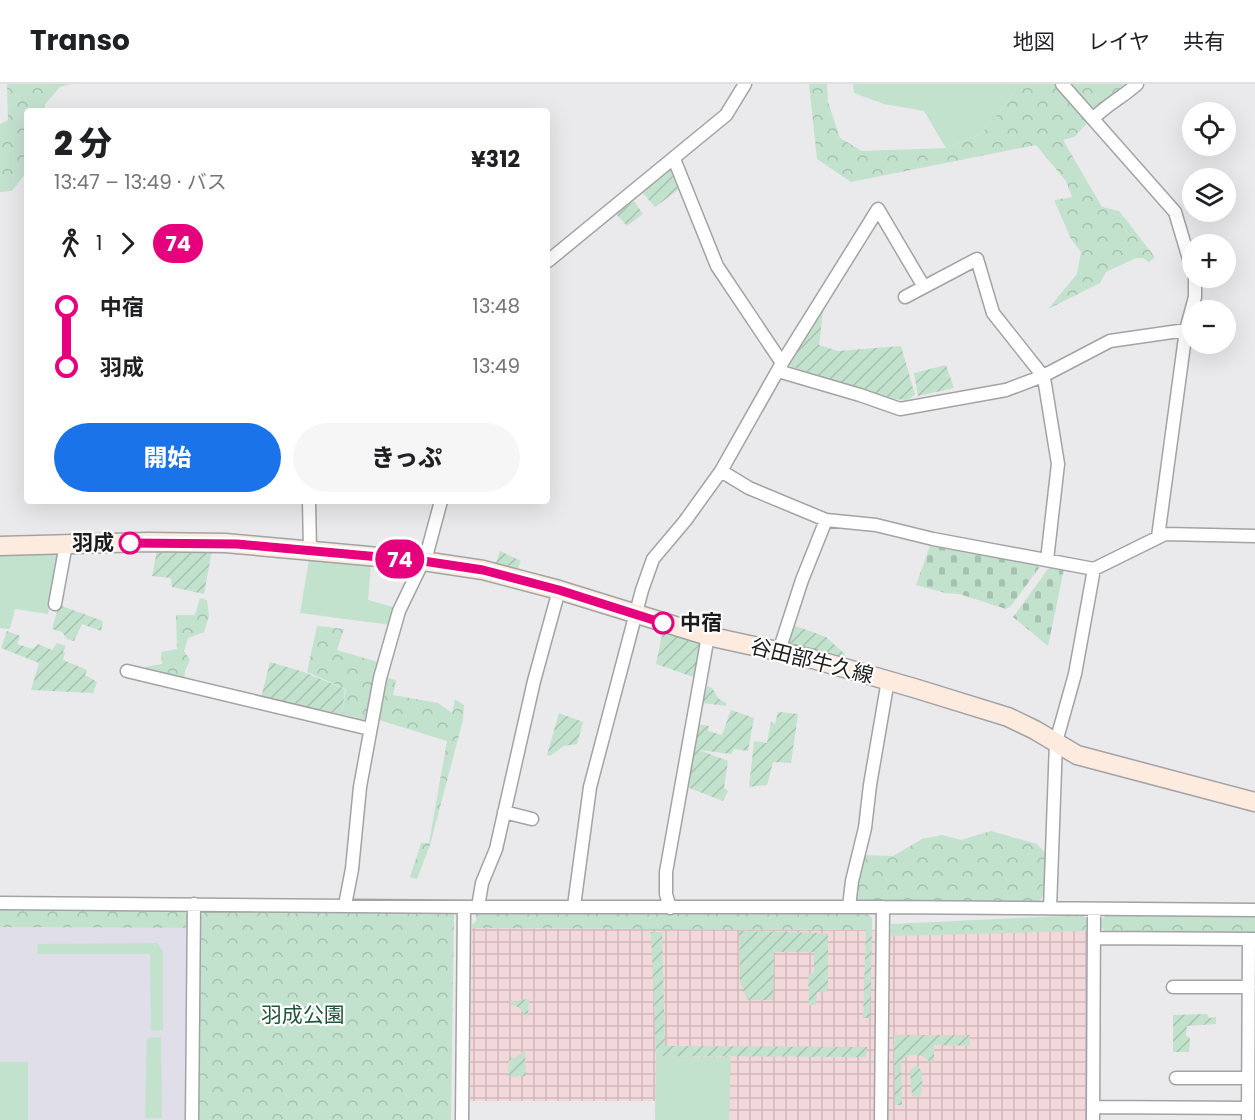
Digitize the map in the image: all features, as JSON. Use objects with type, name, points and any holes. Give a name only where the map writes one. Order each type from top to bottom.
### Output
[{"type":"main road","name":"谷田部牛久線","points":[[0,546],[209,543],[423,561],[483,570],[559,590],[708,636],[779,651],[888,680],[1008,717],[1077,755],[1098,762],[1186,782],[1255,802]]},
{"type":"street","points":[[550,259],[726,115],[745,84]]},
{"type":"street","points":[[1062,84],[1175,212],[1182,235]]},
{"type":"street","points":[[1093,119],[1102,109],[1125,95],[1137,84]]},
{"type":"street","points":[[674,159],[717,266],[780,367],[900,410],[1006,390],[1043,376],[1110,341],[1182,331]]},
{"type":"street","points":[[574,906],[590,787],[653,559],[685,521],[720,471],[780,367],[878,209],[924,287]]},
{"type":"street","points":[[905,297],[977,259],[993,313],[1043,376],[1058,464],[1047,561]]},
{"type":"street","points":[[1158,537],[1183,354]]},
{"type":"street","points":[[720,471],[749,488],[826,519],[876,525],[933,539],[1094,569],[1165,534],[1255,536]]},
{"type":"street","points":[[309,504],[310,550]]},
{"type":"street","points":[[345,906],[352,869],[360,788],[380,678],[396,622],[423,561],[440,504]]},
{"type":"street","points":[[779,651],[802,580],[826,519]]},
{"type":"street","points":[[55,604],[66,544]]},
{"type":"street","points":[[1050,908],[1056,742],[1075,674],[1094,569]]},
{"type":"street","points":[[477,907],[482,883],[496,849],[534,681],[559,590]]},
{"type":"street","points":[[670,908],[666,894],[666,872],[708,636]]},
{"type":"street","points":[[127,671],[370,729]]},
{"type":"street","points":[[849,908],[852,881],[865,828],[888,680]]},
{"type":"street","points":[[504,812],[532,819]]},
{"type":"street","points":[[0,903],[1255,910]]},
{"type":"street","points":[[192,1120],[194,904]]},
{"type":"street","points":[[462,1120],[464,907]]},
{"type":"street","points":[[881,1120],[883,907]]},
{"type":"street","points":[[1094,909],[1093,1114],[1248,1114],[1249,987],[1252,939],[1094,938]]},
{"type":"street","points":[[1173,987],[1249,987]]},
{"type":"street","points":[[1176,1078],[1248,1078]]},
{"type":"shaded area","points":[[0,927],[188,928],[186,1120],[0,1120]]},
{"type":"shaded area","points":[[472,928],[1088,931],[1086,1120],[655,1120],[655,1101],[470,1101]]},
{"type":"green space","points":[[7,84],[71,84],[60,87],[45,104],[45,108],[24,108],[24,175],[12,191],[0,192],[0,124],[8,120]]},
{"type":"green space","points":[[809,84],[827,84],[828,102],[840,138],[862,151],[946,148],[981,134],[1012,97],[1005,84],[1124,84],[1074,137],[1063,140],[1102,207],[1119,211],[1155,257],[1149,262],[1143,258],[1136,258],[1106,272],[1100,283],[1048,309],[1077,274],[1081,252],[1071,239],[1054,200],[1072,197],[1066,181],[1036,145],[851,182],[817,159]]},
{"type":"green space","points":[[853,84],[1005,84],[1012,97],[981,134],[946,148],[924,111],[884,104],[854,93]]},
{"type":"green space","points":[[670,169],[678,190],[655,207],[642,192]]},
{"type":"green space","points":[[634,201],[643,214],[627,226],[616,214]]},
{"type":"green space","points":[[824,304],[819,345],[838,351],[901,346],[915,395],[907,400],[893,399],[789,366]]},
{"type":"green space","points":[[946,365],[954,388],[918,396],[914,373]]},
{"type":"green space","points":[[931,543],[1038,564],[1039,568],[1010,607],[1006,609],[959,594],[916,585]]},
{"type":"green space","points":[[157,550],[212,550],[204,594],[172,587],[171,578],[152,576]]},
{"type":"green space","points":[[62,551],[48,614],[15,609],[10,629],[0,628],[0,554]]},
{"type":"green space","points":[[500,551],[521,561],[517,570],[495,566]]},
{"type":"green space","points":[[309,559],[371,565],[368,600],[397,608],[391,625],[300,613]]},
{"type":"green space","points":[[1051,565],[1064,569],[1048,646],[1013,617]]},
{"type":"green space","points":[[200,598],[207,600],[209,616],[204,632],[188,638],[184,651],[190,660],[184,681],[146,671],[145,667],[162,664],[161,652],[177,649],[176,615],[195,615]]},
{"type":"green space","points":[[59,605],[103,621],[101,631],[82,624],[74,641],[67,639],[62,632],[52,629]]},
{"type":"green space","points":[[793,625],[826,637],[845,654],[843,659],[788,644]]},
{"type":"green space","points":[[317,626],[344,629],[337,650],[378,662],[369,721],[342,714],[346,689],[307,672]]},
{"type":"green space","points":[[663,630],[700,641],[702,645],[696,678],[656,664]]},
{"type":"green space","points":[[7,631],[20,636],[17,644],[33,649],[38,644],[52,650],[57,643],[66,646],[63,651],[65,653],[63,660],[87,670],[85,675],[97,682],[93,693],[31,690],[39,663],[1,648]]},
{"type":"green space","points":[[270,662],[304,672],[345,689],[342,714],[261,698]]},
{"type":"green space","points":[[384,677],[396,680],[393,695],[438,703],[452,713],[455,699],[464,705],[463,720],[430,845],[417,879],[410,877],[421,843],[429,843],[447,741],[379,720]]},
{"type":"green space","points":[[707,686],[712,688],[719,699],[726,703],[726,706],[703,703]]},
{"type":"green space","points":[[731,710],[754,718],[748,751],[734,749],[731,754],[699,750],[728,761],[724,788],[728,791],[723,801],[687,787],[698,724],[709,726],[708,731],[722,735]]},
{"type":"green space","points":[[778,712],[798,714],[791,763],[773,762],[767,785],[749,787],[754,741],[767,743],[771,722],[775,724]]},
{"type":"green space","points":[[559,713],[583,722],[577,744],[564,746],[550,756],[547,755]]},
{"type":"green space","points":[[991,831],[1037,844],[1045,853],[1043,896],[1038,903],[854,900],[863,855],[893,856],[922,839],[942,835],[961,840]]},
{"type":"green space","points":[[0,908],[183,910],[189,916],[188,928],[0,927]]},
{"type":"green space","name":"羽成公園","points":[[207,909],[454,912],[451,1120],[199,1120],[200,916]]},
{"type":"green space","points":[[476,912],[867,913],[872,918],[872,930],[472,928],[476,921]]},
{"type":"green space","points":[[1082,915],[1088,920],[1088,931],[891,936],[891,924]]},
{"type":"green space","points":[[1106,915],[1255,917],[1255,933],[1106,932],[1100,926],[1100,922]]},
{"type":"green space","points":[[866,929],[872,930],[870,1018],[863,1018]]},
{"type":"green space","points":[[739,931],[828,933],[828,988],[825,992],[817,992],[816,1005],[809,1005],[808,974],[814,973],[814,952],[774,952],[773,1000],[747,1000],[740,983]]},
{"type":"green space","points":[[651,932],[662,932],[665,1046],[867,1047],[866,1057],[656,1056]]},
{"type":"green space","points":[[157,943],[163,951],[163,1030],[151,1031],[150,954],[37,954],[38,944]]},
{"type":"green space","points":[[529,999],[528,1018],[518,1007],[511,1005],[510,1001],[520,1002],[520,1000]]},
{"type":"green space","points":[[1207,1014],[1209,1018],[1216,1017],[1216,1024],[1187,1026],[1186,1036],[1190,1038],[1189,1052],[1173,1052],[1173,1015]]},
{"type":"green space","points":[[894,1035],[970,1035],[970,1046],[934,1045],[934,1061],[930,1062],[916,1055],[904,1058],[901,1061],[902,1105],[895,1105]]},
{"type":"green space","points":[[161,1037],[162,1118],[145,1118],[147,1038]]},
{"type":"green space","points":[[525,1050],[526,1076],[511,1077],[508,1075],[509,1058],[515,1058]]},
{"type":"green space","points":[[656,1056],[731,1057],[729,1120],[655,1120]]},
{"type":"green space","points":[[0,1062],[28,1062],[28,1120],[0,1120]]},
{"type":"green space","points":[[914,1066],[918,1066],[922,1077],[920,1097],[912,1096],[910,1071]]},
{"type":"bus line","name":"74","points":[[130,543],[237,544],[423,561],[483,570],[559,590],[663,623]]},
{"type":"place","name":"羽成","points":[[130,543]]},
{"type":"place","name":"中宿","points":[[663,623]]}]
